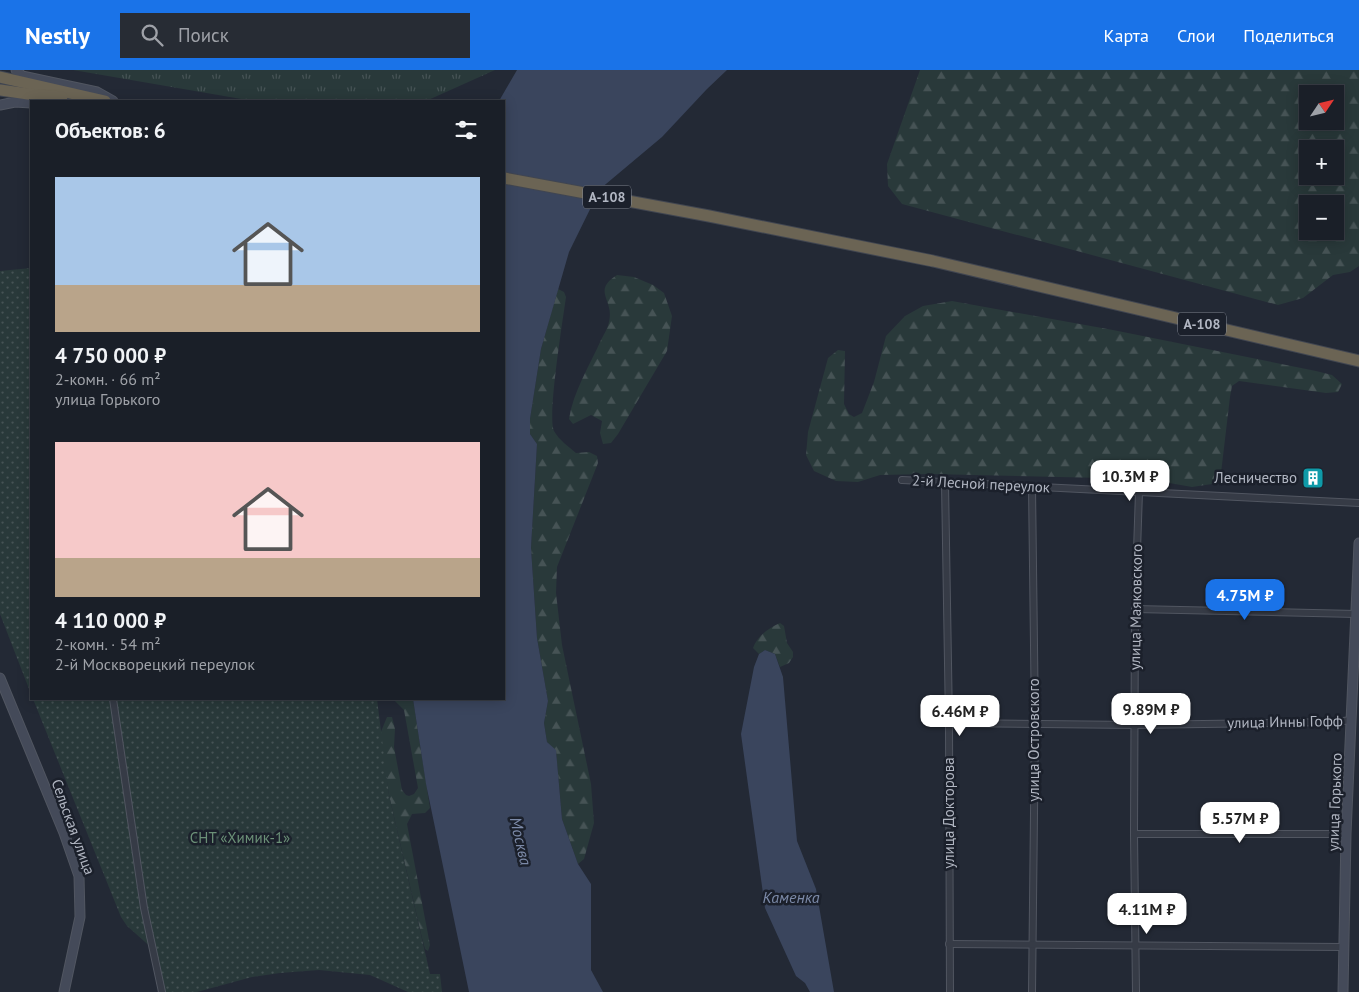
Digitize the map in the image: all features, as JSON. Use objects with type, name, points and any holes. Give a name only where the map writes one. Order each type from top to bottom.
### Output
[{"type":"highway","points":[[0,77],[100,100]]},
{"type":"highway","points":[[0,90],[100,100]]},
{"type":"highway","name":"А-108","points":[[505,178],[710,216],[933,261],[1359,361]]},
{"type":"street","points":[[16,70],[22,76],[97,92],[111,100]]},
{"type":"street","points":[[0,105],[15,102],[30,103]]},
{"type":"street","name":"2-й Лесной переулок","points":[[902,480],[1359,503]]},
{"type":"street","name":"улица Докторова","points":[[945,483],[949,723],[950,992]]},
{"type":"street","name":"улица Островского","points":[[1032,487],[1035,724],[1032,992]]},
{"type":"street","name":"улица Маяковского","points":[[1136,992],[1134,834],[1135,609],[1139,492]]},
{"type":"street","name":"улица Горького","points":[[1343,992],[1346,834],[1359,543]]},
{"type":"street","points":[[1135,609],[1356,614]]},
{"type":"street","name":"Сельская улица","points":[[0,678],[64,833],[78,876],[80,917],[64,992]]},
{"type":"street","points":[[113,700],[144,908],[162,992]]},
{"type":"street","name":"улица Инны Гофф","points":[[949,723],[1135,724],[1334,722],[1352,720]]},
{"type":"street","points":[[1134,834],[1346,834]]},
{"type":"street","points":[[949,944],[1344,947]]},
{"type":"green space","points":[[73,70],[495,70],[428,100],[247,100]]},
{"type":"green space","points":[[920,70],[1359,70],[1359,266],[1350,272],[1333,275],[1303,298],[1278,305],[902,204],[888,186],[887,164]]},
{"type":"green space","points":[[30,268],[30,691],[0,614],[0,271]]},
{"type":"green space","points":[[617,275],[634,277],[653,285],[664,293],[672,316],[667,351],[618,434],[611,443],[603,444],[600,433],[602,421],[591,415],[573,424],[569,419],[578,389],[608,326],[610,314],[605,291],[609,281]]},
{"type":"green space","points":[[558,289],[564,292],[566,297],[552,407],[554,431],[576,453],[589,452],[597,456],[598,463],[557,567],[556,593],[562,645],[591,784],[594,823],[584,859],[578,864],[562,819],[556,751],[547,742],[544,723],[548,701],[537,638],[531,548],[537,444],[530,434],[530,419],[541,349]]},
{"type":"green space","points":[[952,301],[1113,330],[1316,371],[1332,375],[1342,384],[1338,392],[1326,393],[1239,381],[1232,386],[1221,473],[1212,484],[1192,487],[1147,479],[930,474],[880,475],[858,482],[836,481],[814,471],[806,455],[808,432],[828,358],[838,350],[845,351],[844,404],[849,414],[854,417],[862,413],[874,382],[886,336],[905,316],[923,306]]},
{"type":"green space","points":[[780,623],[784,626],[787,643],[793,652],[793,657],[789,663],[780,667],[775,654],[765,650],[759,654],[753,648],[757,640],[764,633]]},
{"type":"green space","name":"СНТ «Химик-1»","points":[[33,700],[377,700],[389,795],[430,974],[440,974],[442,992],[408,992],[370,975],[319,970],[252,977],[197,992],[162,992],[153,949],[127,926],[121,917]]},
{"type":"green space","points":[[394,700],[413,700],[430,808],[425,813],[412,814],[407,824],[430,945],[428,951],[425,949],[422,938],[389,795],[380,734],[387,717],[392,717],[395,729],[394,747],[402,790],[409,796],[414,794],[418,788],[404,710]]},
{"type":"water","name":"Москва","points":[[517,70],[727,70],[662,137],[600,189],[569,252],[541,349],[530,419],[530,434],[537,444],[531,548],[537,638],[548,701],[544,723],[547,742],[556,750],[562,819],[578,864],[591,884],[591,970],[603,992],[469,992],[426,784],[413,700],[505,700],[505,100],[500,100]]},
{"type":"water","name":"Каменка","points":[[765,650],[775,654],[783,677],[797,841],[816,889],[834,992],[810,992],[805,983],[796,976],[765,908],[741,734],[754,667],[759,654]]},
{"type":"place","name":"Лесничество","points":[[1313,478]]}]
